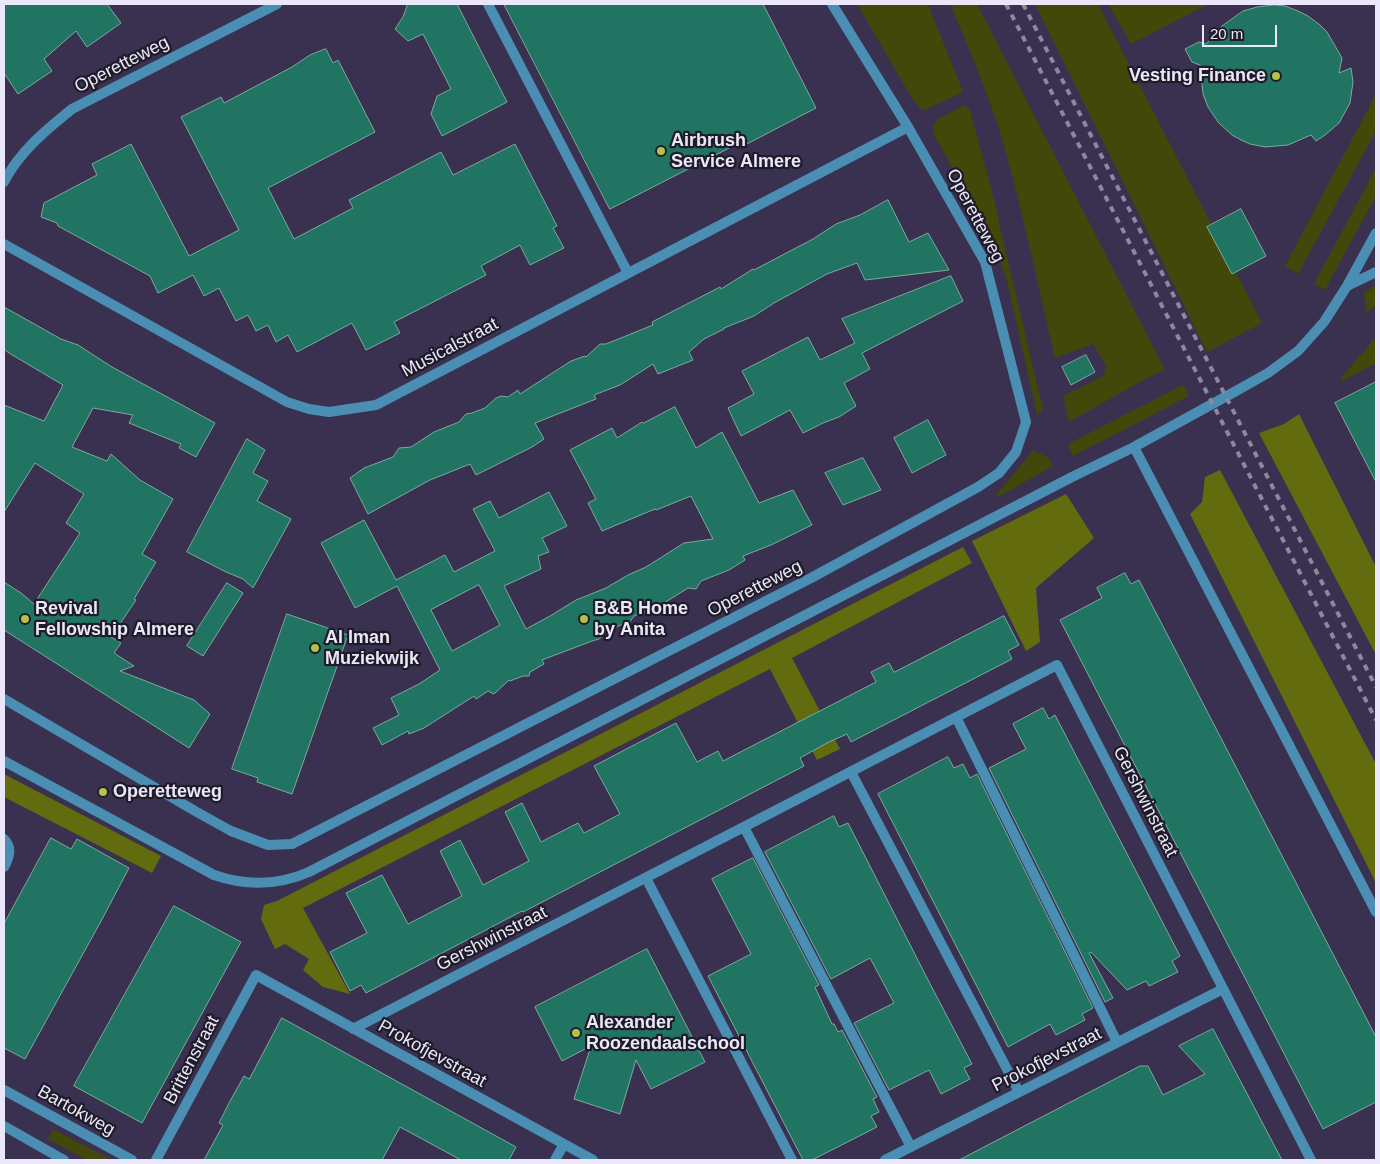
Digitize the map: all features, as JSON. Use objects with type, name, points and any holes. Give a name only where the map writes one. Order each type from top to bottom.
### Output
[{"type":"street","name":"Operetteweg","points":[[4,182],[11,169],[44,132],[72,109],[277,4]]},
{"type":"street","points":[[488,4],[628,273]]},
{"type":"street","name":"Operetteweg","points":[[4,699],[195,812],[231,831],[268,845],[292,844],[811,578],[978,487],[1000,473],[1016,452],[1026,422],[985,262],[908,127],[832,4]]},
{"type":"street","name":"Musicalstraat","points":[[4,244],[287,402],[309,409],[328,412],[376,405],[908,127]]},
{"type":"street","points":[[4,761],[214,875],[233,881],[249,883],[292,879],[309,872],[1072,477],[1134,447],[1268,373],[1298,351],[1324,322],[1347,286],[1376,233]]},
{"type":"street","points":[[1347,286],[1376,272]]},
{"type":"street","points":[[1134,447],[1376,912]]},
{"type":"street","name":"Gershwinstraat","points":[[353,1029],[1057,665],[1311,1160]]},
{"type":"street","points":[[956,717],[1117,1042]]},
{"type":"street","points":[[851,772],[1019,1092]]},
{"type":"street","points":[[744,827],[911,1147]]},
{"type":"street","points":[[4,839],[7,842],[10,856],[4,867]]},
{"type":"street","points":[[646,878],[792,1160]]},
{"type":"street","name":"Prokofjevstraat","points":[[256,975],[593,1160]]},
{"type":"street","name":"Brittenstraat","points":[[156,1160],[256,975]]},
{"type":"street","name":"Prokofjevstraat","points":[[885,1160],[1223,989]]},
{"type":"street","name":"Bartokweg","points":[[4,1090],[132,1160]]},
{"type":"street","points":[[4,1126],[64,1160]]},
{"type":"street","points":[[555,1160],[564,1144]]},
{"type":"green space","points":[[857,4],[928,4],[962,89],[961,93],[927,109],[921,109],[913,100]]},
{"type":"green space","points":[[950,4],[977,4],[1165,370],[1145,379],[1069,422],[1063,396],[1103,376],[1106,366],[1093,344],[1055,358],[1022,216],[1000,132],[983,83]]},
{"type":"green space","points":[[1035,4],[1098,4],[1262,323],[1207,352]]},
{"type":"green space","points":[[1112,4],[1209,4],[1131,44],[1109,6]]},
{"type":"green space","points":[[1376,94],[1376,131],[1298,274],[1285,266]]},
{"type":"green space","points":[[964,106],[970,110],[995,203],[1043,409],[1037,415],[1008,285],[995,245],[933,133],[937,119]]},
{"type":"green space","points":[[1376,168],[1376,196],[1325,290],[1314,284]]},
{"type":"green space","points":[[1376,286],[1376,306],[1366,312],[1364,292]]},
{"type":"green space","points":[[1376,337],[1376,363],[1342,381],[1340,379]]},
{"type":"green space","points":[[1183,385],[1189,396],[1073,456],[1068,444]]},
{"type":"green space","points":[[1299,414],[1376,567],[1376,655],[1259,433],[1284,424]]},
{"type":"green space","points":[[1033,451],[1048,457],[1053,466],[1000,496],[996,495]]},
{"type":"green space","points":[[1220,470],[1376,764],[1376,883],[1190,514],[1202,502],[1205,477]]},
{"type":"green space","points":[[1066,494],[1094,538],[1036,588],[1040,642],[1026,651],[972,541]]},
{"type":"green space","points":[[963,547],[972,563],[792,658],[840,749],[817,760],[770,669],[303,908],[350,994],[323,987],[303,970],[309,959],[285,944],[275,949],[261,919],[264,905],[277,901]]},
{"type":"green space","points":[[4,774],[161,856],[152,873],[4,797]]},
{"type":"green space","points":[[53,1129],[112,1160],[87,1160],[48,1139]]},
{"type":"building","points":[[4,4],[107,4],[121,23],[87,47],[76,31],[44,59],[52,71],[18,94],[4,73]]},
{"type":"building","points":[[408,4],[457,4],[507,102],[442,136],[431,114],[437,96],[451,89],[423,34],[408,41],[395,29],[403,17]]},
{"type":"building","points":[[504,4],[763,4],[816,108],[743,146],[741,142],[610,209]]},
{"type":"building","name":"Vesting Finance","points":[[1275,5],[1285,6],[1298,11],[1320,25],[1327,32],[1342,58],[1339,73],[1351,68],[1353,82],[1350,103],[1339,123],[1325,135],[1316,141],[1311,135],[1288,145],[1265,147],[1241,140],[1232,135],[1218,122],[1208,107],[1203,94],[1200,65],[1192,62],[1185,49],[1199,42],[1206,44],[1222,26],[1243,11]]},
{"type":"building","points":[[326,49],[333,63],[338,60],[375,132],[268,188],[294,239],[353,208],[349,200],[441,152],[453,175],[515,144],[557,226],[553,228],[564,248],[530,265],[520,245],[481,266],[486,275],[394,322],[400,333],[366,350],[352,323],[297,352],[288,335],[276,342],[268,325],[256,331],[248,315],[236,321],[219,288],[204,296],[193,275],[158,293],[150,276],[58,226],[57,223],[41,217],[44,203],[97,175],[92,164],[131,144],[189,256],[239,230],[181,117],[221,97],[224,103],[292,67],[310,55]]},
{"type":"building","points":[[888,200],[909,242],[928,233],[949,270],[865,280],[857,263],[827,274],[754,316],[724,328],[704,339],[689,352],[693,360],[658,374],[653,364],[620,385],[594,395],[596,399],[535,423],[544,439],[532,447],[476,475],[470,464],[430,480],[368,514],[350,478],[364,468],[393,457],[399,448],[411,447],[434,432],[459,422],[466,414],[485,408],[496,398],[501,396],[508,397],[518,390],[520,394],[571,361],[586,357],[600,344],[606,344],[653,325],[652,322],[720,287],[721,289],[753,269],[813,239],[836,224],[860,215]]},
{"type":"building","points":[[1241,209],[1266,256],[1232,274],[1207,227]]},
{"type":"building","points":[[951,276],[963,301],[862,353],[870,369],[844,383],[856,406],[839,417],[803,433],[790,410],[741,436],[728,408],[754,394],[742,371],[808,337],[820,360],[855,343],[842,319]]},
{"type":"building","points":[[4,307],[61,339],[78,345],[112,367],[215,423],[196,457],[179,448],[181,444],[129,423],[133,415],[93,408],[72,447],[107,461],[111,454],[140,480],[173,499],[142,554],[156,562],[134,599],[136,600],[111,637],[121,643],[114,653],[134,666],[120,671],[194,700],[210,714],[189,748],[4,630],[4,582],[34,604],[80,533],[66,523],[84,494],[35,463],[4,512],[4,405],[44,421],[63,385],[4,349]]},
{"type":"building","points":[[1086,355],[1095,372],[1071,385],[1062,367]]},
{"type":"building","points":[[1376,382],[1376,482],[1335,403]]},
{"type":"building","points":[[675,407],[696,448],[722,432],[759,503],[793,490],[812,525],[743,556],[745,560],[729,570],[701,581],[696,589],[688,588],[661,605],[634,616],[629,623],[611,629],[599,639],[542,660],[544,664],[530,672],[529,676],[509,680],[494,694],[488,691],[476,699],[474,696],[424,728],[409,734],[408,731],[382,745],[373,728],[399,715],[391,698],[419,684],[440,670],[397,586],[355,608],[321,543],[364,520],[396,580],[445,555],[454,572],[495,551],[473,509],[490,501],[499,518],[549,492],[567,526],[542,538],[549,552],[538,556],[541,569],[504,586],[526,629],[576,600],[606,588],[646,567],[684,543],[713,539],[691,496],[602,531],[588,503],[596,499],[570,450],[612,428],[617,438]],"holes":[[[479,585],[500,625],[452,651],[431,610]]]},
{"type":"building","points":[[928,420],[946,455],[912,473],[894,438]]},
{"type":"building","points":[[247,439],[265,450],[253,473],[268,481],[257,501],[291,519],[253,588],[243,579],[187,552]]},
{"type":"building","points":[[863,458],[881,490],[843,505],[825,473]]},
{"type":"building","points":[[1125,573],[1131,584],[1139,580],[1376,1037],[1376,1102],[1323,1129],[1060,620],[1102,598],[1097,588]]},
{"type":"building","points":[[227,583],[243,593],[203,656],[187,646]]},
{"type":"building","points":[[287,614],[348,635],[292,794],[257,782],[258,778],[232,769]]},
{"type":"building","points":[[1004,616],[1019,645],[1008,651],[1012,659],[851,742],[847,734],[827,743],[800,758],[804,766],[366,993],[361,985],[350,991],[330,952],[367,933],[346,893],[382,875],[408,924],[462,896],[440,851],[460,840],[483,885],[529,861],[505,812],[522,803],[541,842],[578,823],[584,833],[620,814],[594,766],[676,723],[697,762],[718,751],[723,761],[876,682],[871,672],[889,663],[894,672]]},
{"type":"building","points":[[1043,708],[1049,719],[1055,715],[1180,956],[1172,961],[1178,972],[1149,986],[1146,981],[1127,990],[1091,952],[1089,953],[1113,998],[1105,1002],[989,768],[1026,749],[1013,724]]},
{"type":"building","points":[[948,757],[954,768],[963,764],[970,778],[977,774],[1093,1008],[1082,1014],[1085,1020],[1056,1035],[1050,1024],[1008,1047],[878,794]]},
{"type":"building","points":[[834,816],[839,827],[848,823],[972,1064],[964,1068],[970,1079],[941,1094],[929,1070],[889,1090],[854,1023],[894,1003],[870,958],[831,979],[765,852]]},
{"type":"building","points":[[51,838],[71,849],[77,839],[129,868],[25,1059],[4,1048],[4,924]]},
{"type":"building","points":[[753,858],[819,985],[815,987],[832,1024],[834,1024],[838,1032],[842,1030],[877,1097],[873,1099],[879,1112],[871,1116],[877,1127],[812,1160],[803,1160],[708,976],[751,954],[712,879]]},
{"type":"building","points":[[174,906],[241,942],[142,1123],[74,1086]]},
{"type":"building","points":[[647,949],[705,1062],[651,1089],[636,1060],[620,1114],[574,1099],[591,1046],[562,1061],[535,1007]]},
{"type":"building","points":[[282,1018],[516,1147],[509,1160],[461,1160],[400,1127],[382,1160],[204,1160],[223,1125],[219,1123],[229,1103],[244,1076],[249,1079]]},
{"type":"building","points":[[1213,1029],[1282,1160],[959,1160],[1140,1066],[1148,1066],[1163,1095],[1205,1074],[1179,1046]]},
{"type":"railway","points":[[1006,4],[1376,720]]},
{"type":"railway","points":[[1023,4],[1376,687]]},
{"type":"place","name":"Vesting Finance","points":[[1276,76]]},
{"type":"place","name":"Airbrush Service Almere","points":[[661,151]]},
{"type":"place","name":"Revival Fellowship Almere","points":[[25,619]]},
{"type":"place","name":"B&B Home by Anita","points":[[584,619]]},
{"type":"place","name":"Al Iman Muziekwijk","points":[[315,648]]},
{"type":"place","name":"Operetteweg","points":[[103,792]]},
{"type":"place","name":"Alexander Roozendaalschool","points":[[576,1033]]}]
